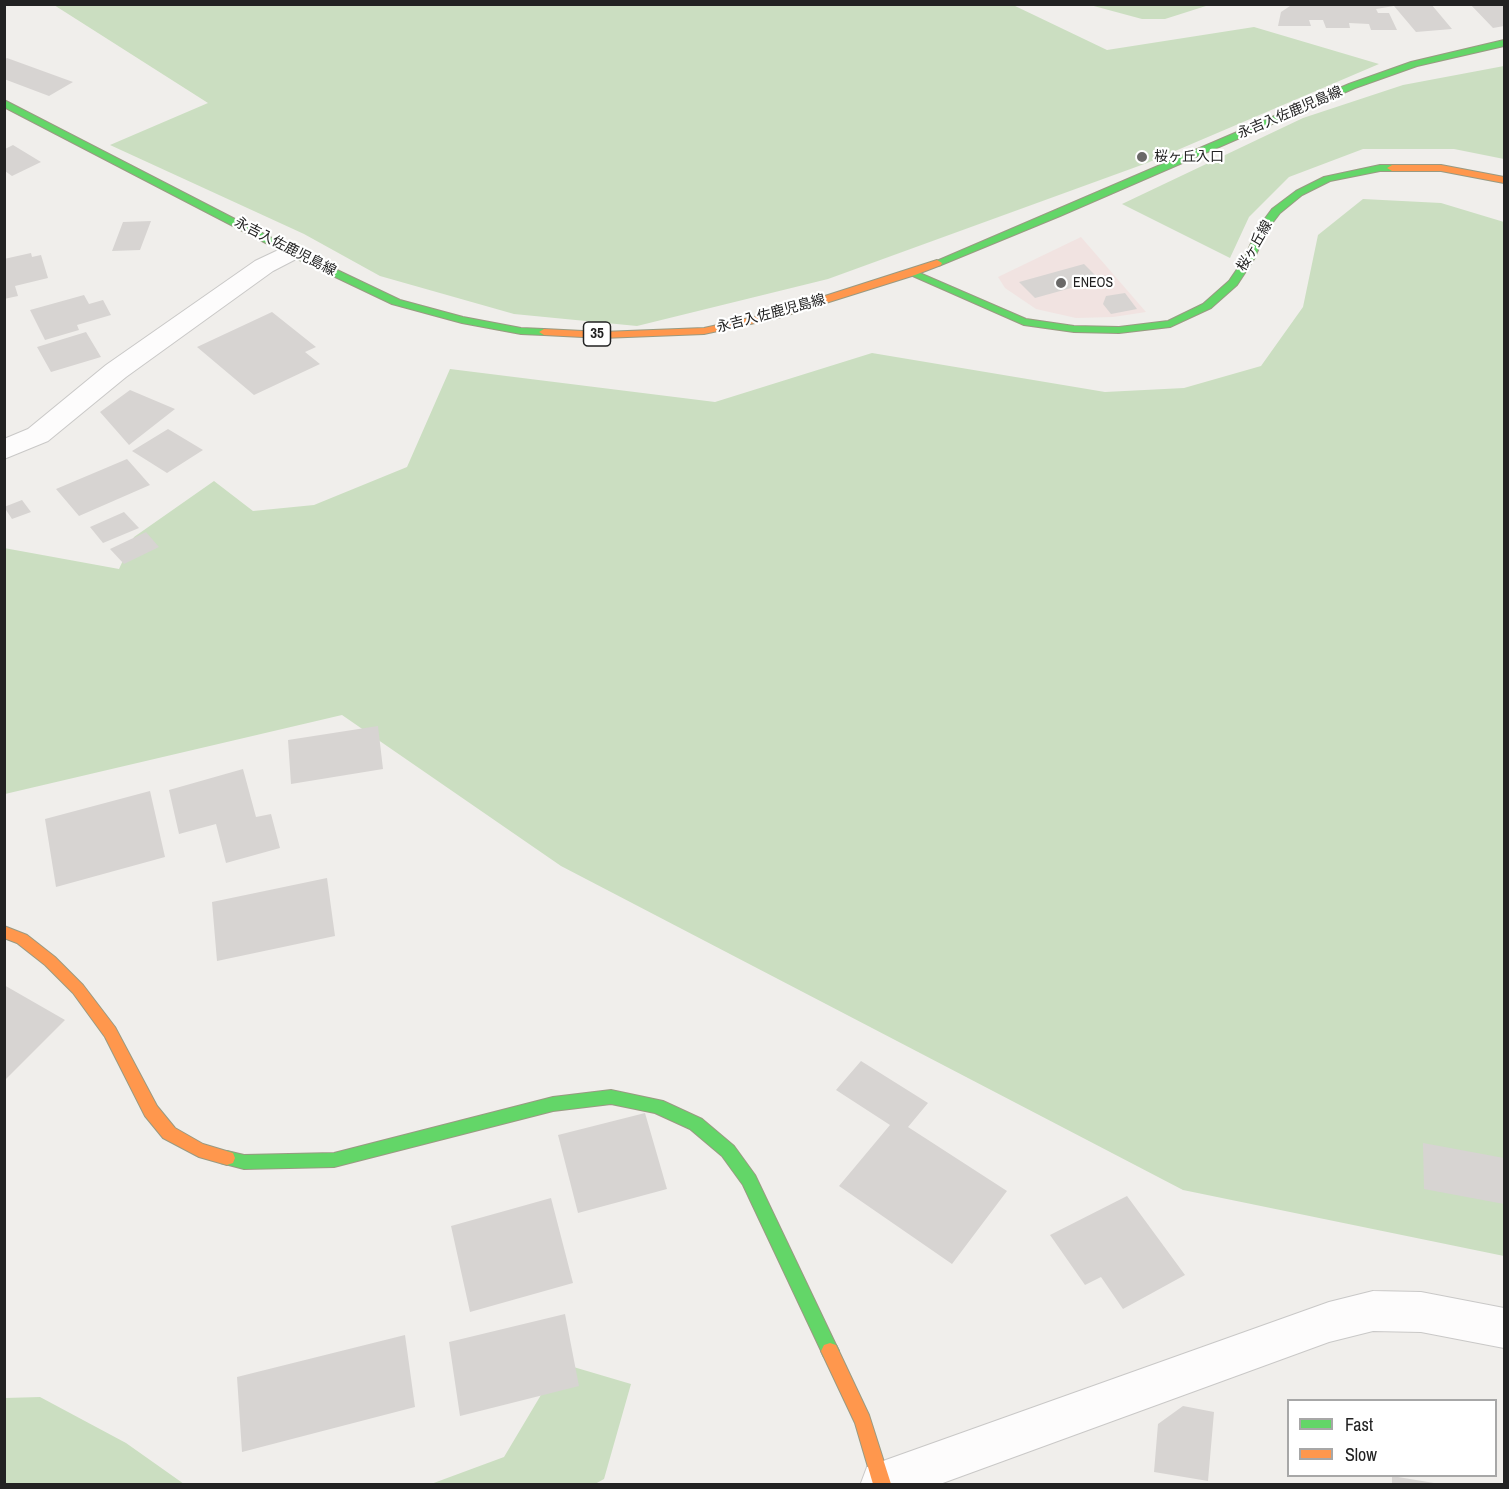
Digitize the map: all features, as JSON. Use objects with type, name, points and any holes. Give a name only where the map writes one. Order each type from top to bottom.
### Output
[{"type":"main road","name":"永吉入佐鹿児島線","points":[[4,103],[291,252],[396,302],[462,320],[522,331],[602,335],[704,331],[774,316],[911,273],[1056,214],[1352,86],[1414,64],[1504,43]]},
{"type":"main road","name":"桜ヶ丘線","points":[[911,273],[1024,322],[1074,330],[1119,330],[1170,324],[1207,306],[1233,283],[1249,259],[1262,230],[1276,211],[1299,193],[1326,179],[1380,168],[1441,168],[1504,180]]},
{"type":"main road","points":[[4,932],[22,939],[50,961],[78,988],[110,1032],[151,1111],[169,1133],[200,1150],[244,1162],[334,1160],[553,1104],[611,1097],[657,1106],[696,1124],[728,1151],[749,1180],[863,1421],[883,1484]]},
{"type":"street","points":[[4,450],[38,435],[116,371],[264,266],[291,252]]},
{"type":"street","points":[[883,1484],[1329,1322],[1373,1311],[1421,1312],[1504,1328]]},
{"type":"shaded area","name":"ENEOS","points":[[1081,237],[1146,312],[1113,317],[1076,318],[1036,309],[1005,288],[998,277]]},
{"type":"green space","points":[[54,5],[1013,5],[1107,50],[1254,27],[1379,64],[1147,163],[828,279],[637,326],[514,314],[380,276],[304,234],[110,145],[208,103]]},
{"type":"green space","points":[[1090,5],[1209,5],[1165,19],[1142,19]]},
{"type":"green space","points":[[1504,66],[1504,159],[1454,149],[1363,149],[1289,177],[1249,217],[1230,258],[1122,204],[1303,118],[1403,85]]},
{"type":"green space","points":[[1363,199],[1441,203],[1504,222],[1504,1256],[1183,1190],[561,866],[342,715],[5,794],[4,548],[119,569],[134,537],[214,481],[253,511],[314,505],[407,467],[450,369],[715,402],[872,353],[1105,392],[1184,388],[1261,366],[1303,307],[1318,235]]},
{"type":"green space","points":[[560,1363],[631,1384],[604,1479],[595,1484],[431,1484],[504,1457]]},
{"type":"green space","points":[[40,1397],[126,1443],[184,1484],[5,1484],[5,1398]]},
{"type":"building","points":[[1293,4],[1431,4],[1452,29],[1416,32],[1394,6],[1376,9],[1378,13],[1389,13],[1397,30],[1371,30],[1369,24],[1349,23],[1350,28],[1326,28],[1323,20],[1309,20],[1311,26],[1278,26],[1281,12]]},
{"type":"building","points":[[1470,4],[1504,4],[1504,26],[1493,28]]},
{"type":"building","points":[[7,58],[73,82],[49,96],[4,79],[4,60]]},
{"type":"building","points":[[13,145],[41,162],[12,176],[5,171],[5,149]]},
{"type":"building","points":[[151,221],[140,250],[112,251],[123,222]]},
{"type":"building","points":[[31,253],[32,257],[41,255],[48,278],[15,286],[18,296],[4,299],[4,259]]},
{"type":"building","points":[[1084,264],[1100,280],[1035,298],[1019,282]]},
{"type":"building","points":[[1125,293],[1137,309],[1111,314],[1103,304],[1106,296]]},
{"type":"building","points":[[84,295],[89,304],[103,300],[111,315],[77,325],[79,330],[45,340],[30,310]]},
{"type":"building","points":[[272,312],[316,347],[305,352],[320,364],[254,395],[197,347]]},
{"type":"building","points":[[86,332],[101,357],[51,372],[37,347]]},
{"type":"building","points":[[130,390],[175,409],[129,445],[100,412]]},
{"type":"building","points":[[168,429],[203,450],[167,473],[132,451]]},
{"type":"building","points":[[127,459],[150,485],[79,516],[56,489]]},
{"type":"building","points":[[22,500],[31,512],[12,519],[4,507]]},
{"type":"building","points":[[124,512],[139,528],[103,543],[90,527]]},
{"type":"building","points":[[146,532],[159,547],[124,564],[110,549]]},
{"type":"building","points":[[378,726],[383,769],[291,784],[288,740]]},
{"type":"building","points":[[243,769],[256,817],[271,814],[280,848],[226,863],[216,824],[179,834],[169,790]]},
{"type":"building","points":[[150,791],[165,857],[56,887],[45,819]]},
{"type":"building","points":[[327,878],[335,936],[217,961],[212,902]]},
{"type":"building","points":[[4,985],[65,1020],[4,1081]]},
{"type":"building","points":[[861,1061],[928,1103],[908,1127],[1007,1191],[952,1264],[839,1186],[890,1125],[836,1090]]},
{"type":"building","points":[[645,1113],[667,1189],[578,1213],[558,1135]]},
{"type":"building","points":[[1423,1143],[1504,1158],[1504,1204],[1424,1189]]},
{"type":"building","points":[[1127,1196],[1185,1275],[1123,1309],[1101,1277],[1085,1285],[1050,1235]]},
{"type":"building","points":[[551,1198],[573,1283],[470,1312],[451,1226]]},
{"type":"building","points":[[565,1314],[579,1386],[460,1416],[449,1342]]},
{"type":"building","points":[[405,1335],[415,1407],[242,1452],[237,1377]]},
{"type":"building","points":[[1183,1406],[1214,1412],[1208,1481],[1154,1472],[1158,1424]]},
{"type":"building","points":[[1392,1477],[1434,1483],[1434,1484],[1392,1484]]},
{"type":"traffic: fast","points":[[937,263],[1352,86],[1414,64],[1504,43]]},
{"type":"traffic: fast","points":[[4,103],[291,252],[396,302],[462,320],[521,331],[544,332]]},
{"type":"traffic: fast","points":[[911,273],[1024,322],[1074,329],[1119,330],[1170,324],[1207,306],[1233,283],[1249,259],[1262,230],[1276,211],[1299,193],[1327,179],[1380,168],[1392,168]]},
{"type":"traffic: fast","points":[[227,1158],[244,1162],[334,1160],[553,1104],[611,1097],[657,1106],[696,1124],[728,1151],[749,1180],[830,1351]]},
{"type":"traffic: slow","points":[[1392,168],[1441,168],[1504,180]]},
{"type":"traffic: slow","points":[[544,332],[602,335],[704,331],[774,316],[937,263]]},
{"type":"traffic: slow","points":[[4,932],[22,939],[50,961],[78,989],[110,1032],[151,1111],[169,1133],[199,1150],[227,1158]]},
{"type":"traffic: slow","points":[[830,1351],[863,1421],[882,1484]]},
{"type":"place","name":"桜ヶ丘入口","points":[[1142,157]]},
{"type":"place","name":"ENEOS","points":[[1061,283]]}]
